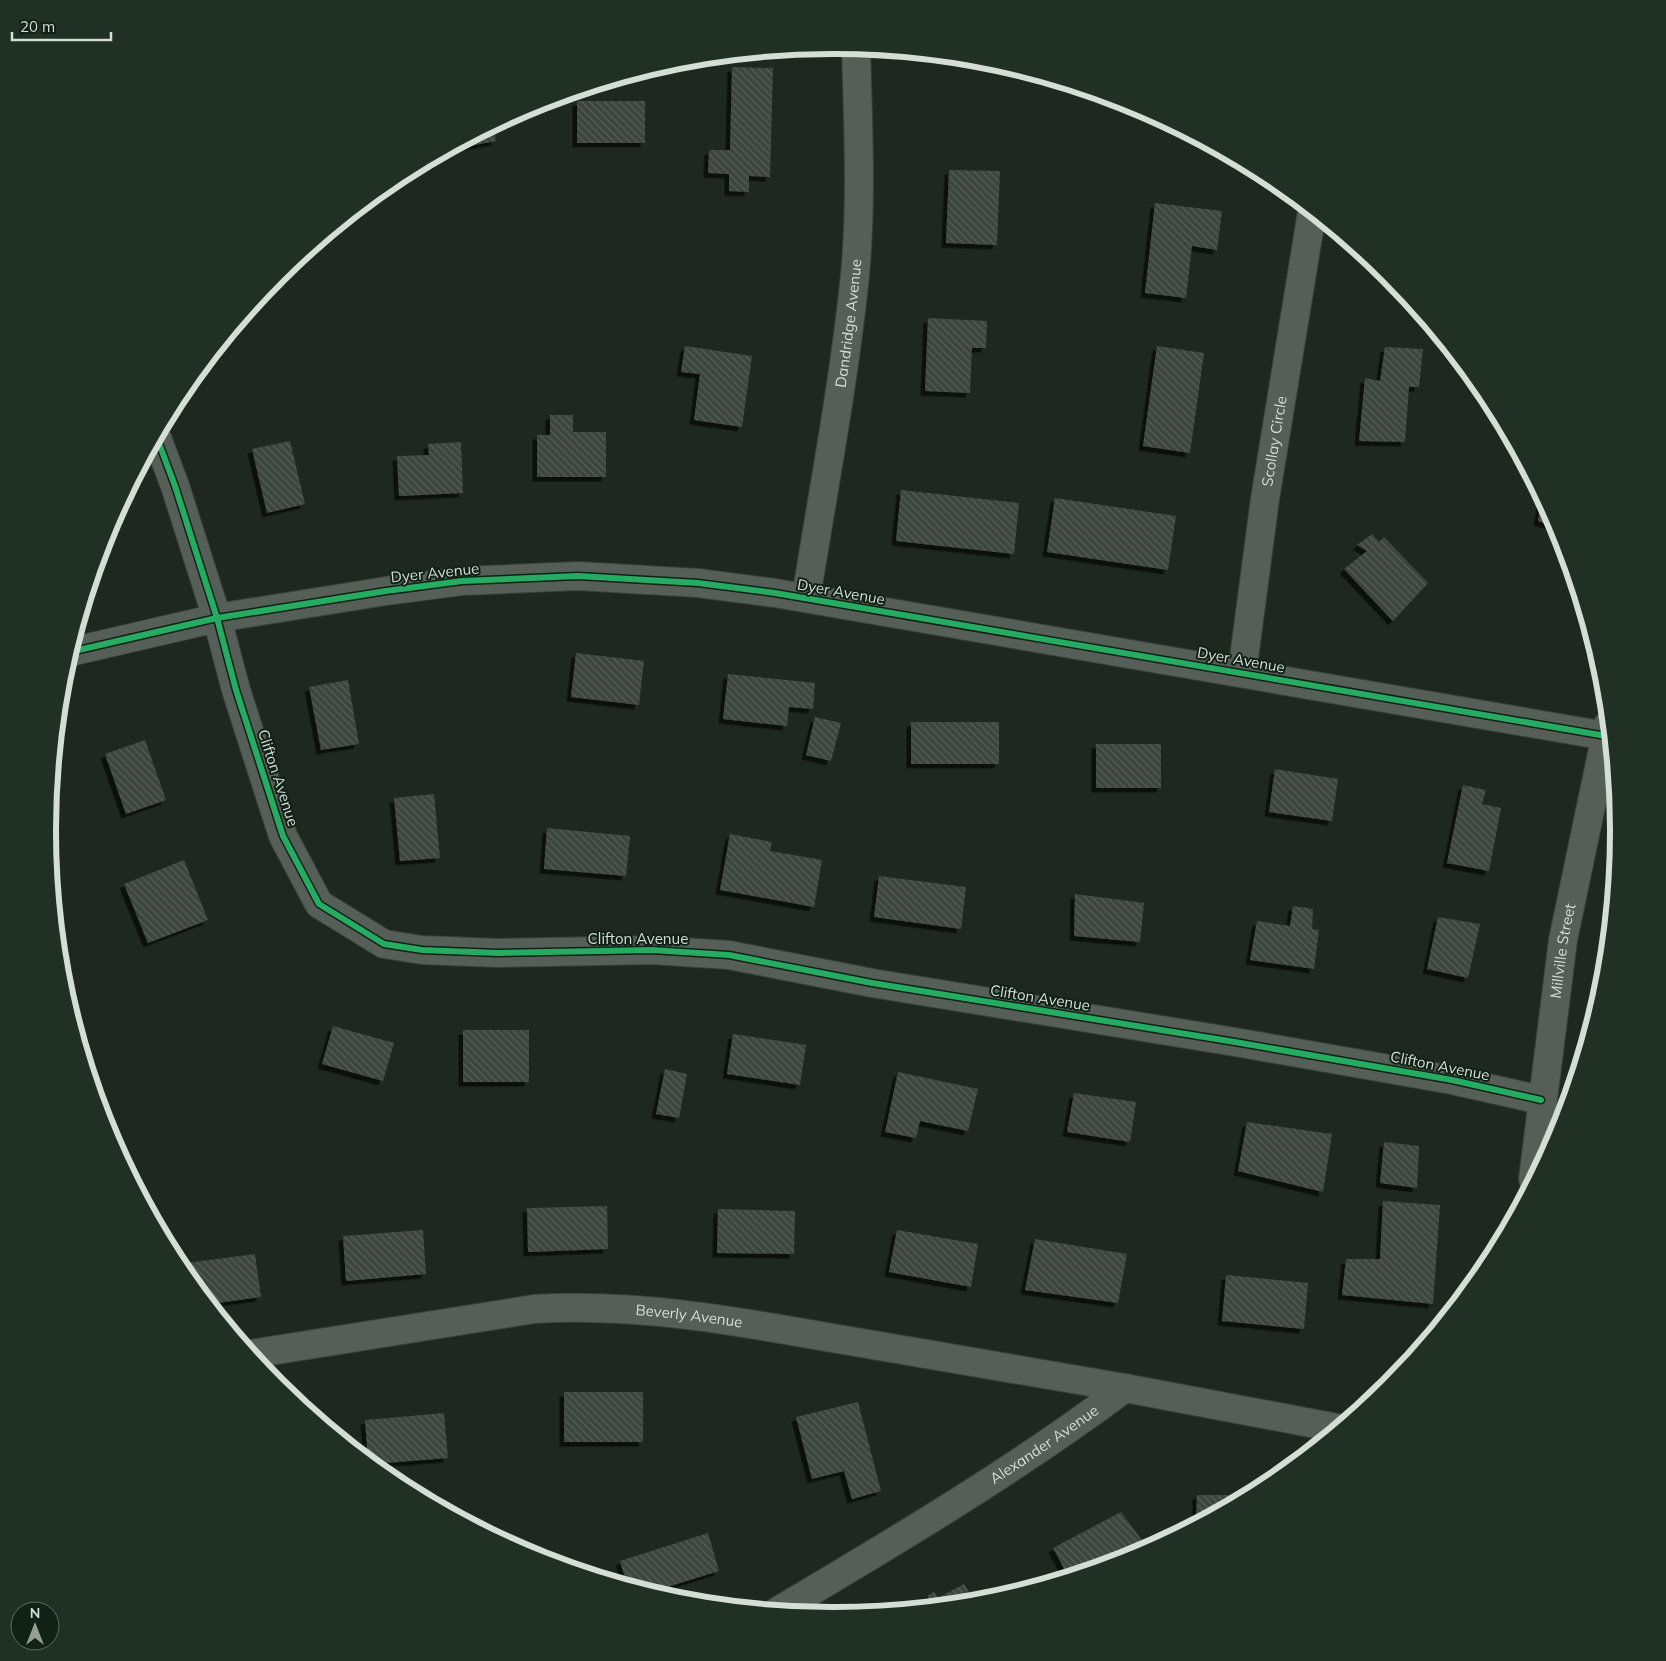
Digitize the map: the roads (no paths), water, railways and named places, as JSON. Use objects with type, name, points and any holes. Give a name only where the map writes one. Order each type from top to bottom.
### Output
[{"type":"street","name":"Dandridge Avenue","points":[[806,598],[846,350],[855,273],[859,158],[856,54]]},
{"type":"street","name":"Scollay Circle","points":[[1242,673],[1266,499],[1311,218]]},
{"type":"street","name":"Clifton Avenue","points":[[159,444],[175,486],[217,618],[236,690],[283,836],[320,904],[384,944],[422,950],[489,952],[652,950],[729,955],[872,984],[1235,1042],[1443,1079],[1541,1100]]},
{"type":"street","name":"Dyer Avenue","points":[[78,650],[217,618],[386,590],[462,581],[578,576],[698,583],[806,598],[1242,673],[1603,729]]},
{"type":"street","name":"Millville Street","points":[[1535,1164],[1562,940],[1604,742]]},
{"type":"street","name":"Beverly Avenue","points":[[258,1353],[534,1309],[573,1307],[649,1310],[764,1326],[1125,1388]]},
{"type":"street","points":[[1125,1388],[1330,1427]]},
{"type":"street","name":"Alexander Avenue","points":[[785,1606],[862,1561],[1060,1437],[1125,1388]]}]
